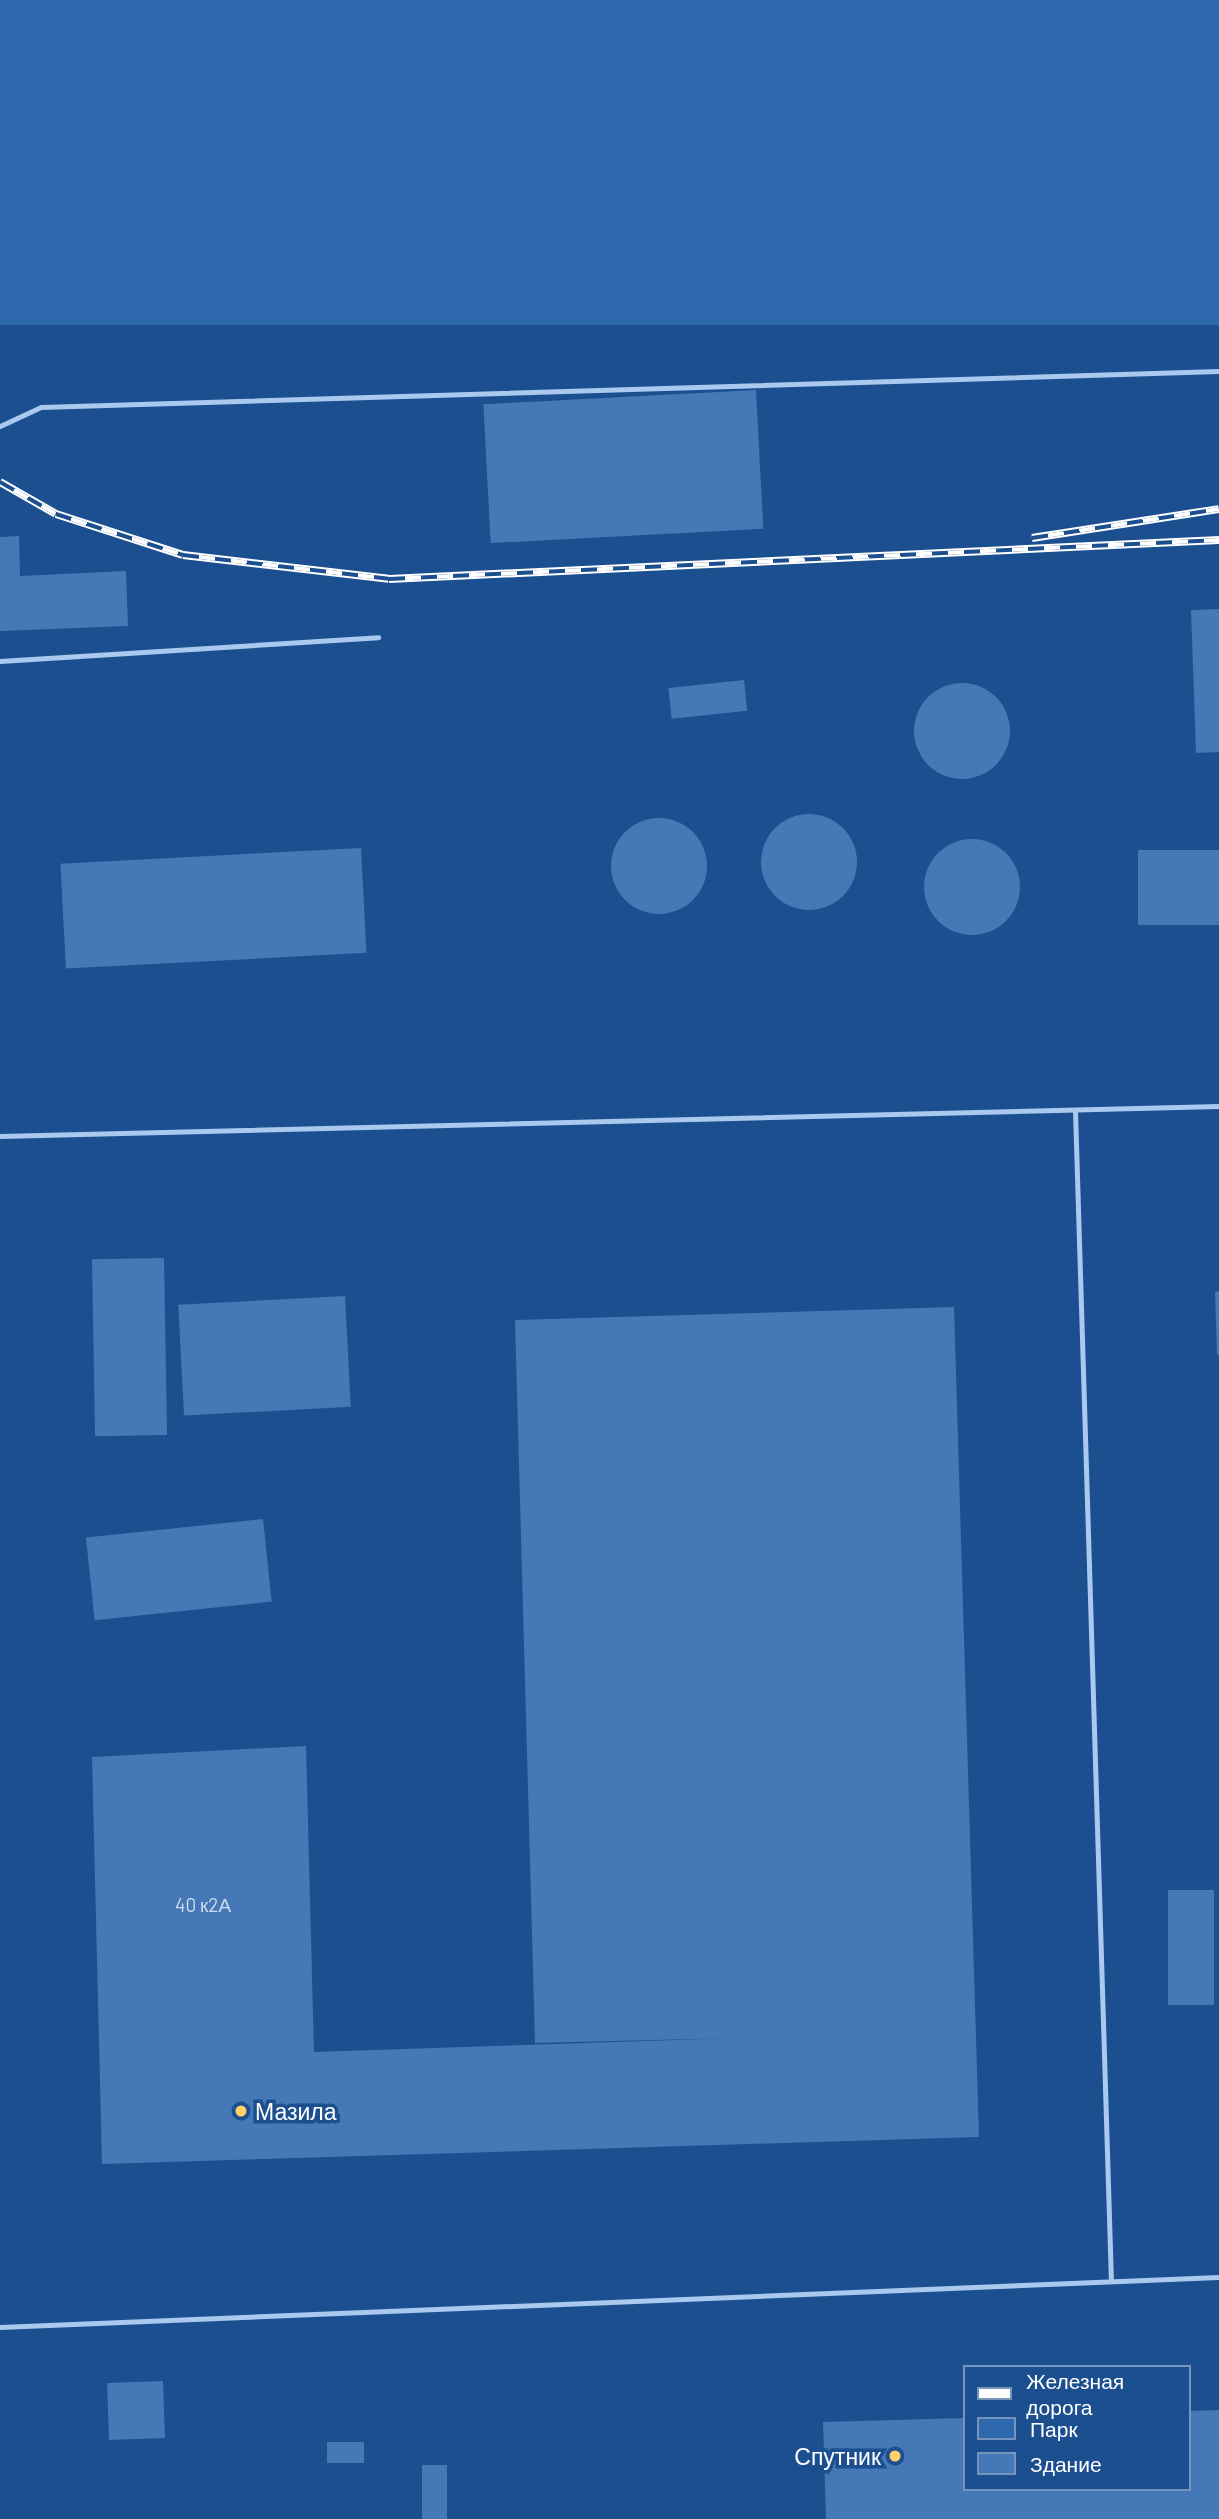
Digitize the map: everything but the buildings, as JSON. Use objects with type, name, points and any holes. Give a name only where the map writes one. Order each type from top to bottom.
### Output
[{"type":"lane","points":[[0,426],[41,407],[1219,371]]},
{"type":"lane","points":[[0,661],[378,637]]},
{"type":"lane","points":[[0,1136],[1219,1106]]},
{"type":"lane","points":[[1075,1111],[1111,2280]]},
{"type":"lane","points":[[0,2327],[1219,2277]]},
{"type":"green space","points":[[0,0],[1219,0],[1219,325],[0,325]]},
{"type":"railway","points":[[0,482],[56,514],[183,555],[389,579],[1219,540]]},
{"type":"railway","points":[[1032,538],[1219,509]]},
{"type":"place","name":"Мазила","points":[[241,2111]]},
{"type":"place","name":"Спутник","points":[[895,2456]]}]
